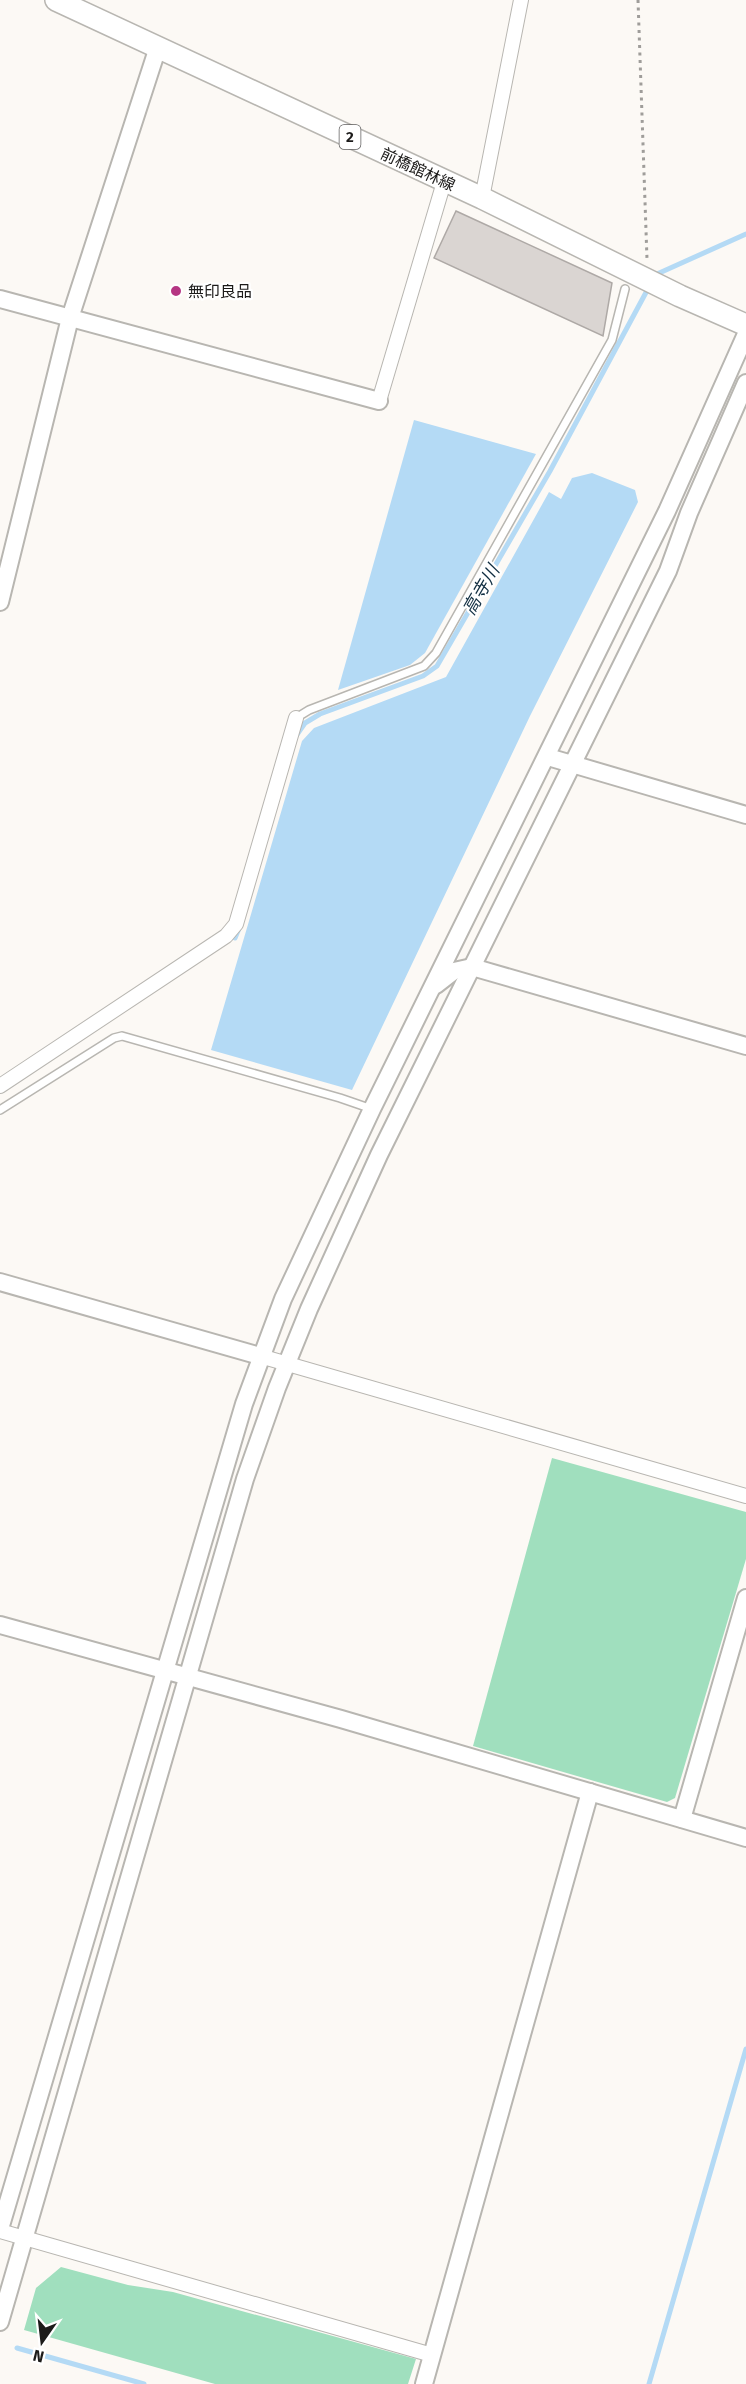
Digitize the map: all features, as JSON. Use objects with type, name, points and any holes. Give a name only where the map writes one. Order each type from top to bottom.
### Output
[{"type":"main road","name":"前橋館林線","points":[[56,0],[482,198],[635,281],[680,296],[746,325]]},
{"type":"street","points":[[482,198],[521,0]]},
{"type":"street","points":[[0,602],[70,318],[158,47]]},
{"type":"street","points":[[0,299],[379,401],[444,182]]},
{"type":"street","points":[[432,2355],[0,2230],[260,1356],[283,1299],[372,1109],[548,757],[667,511],[746,334]]},
{"type":"street","points":[[0,2322],[26,2239],[245,1479],[287,1363],[309,1309],[375,1166],[668,570],[689,513],[746,383]]},
{"type":"street","points":[[0,1086],[226,936],[236,924],[296,718]]},
{"type":"street","points":[[548,757],[746,815]]},
{"type":"street","points":[[465,920],[462,935],[472,968]]},
{"type":"street","points":[[433,987],[454,971],[472,968],[746,1046]]},
{"type":"street","points":[[0,1282],[746,1496]]},
{"type":"street","points":[[682,1819],[746,1598]]},
{"type":"street","points":[[0,1625],[341,1719],[746,1838]]},
{"type":"street","points":[[424,2384],[590,1792]]},
{"type":"lane","points":[[296,718],[309,710],[424,666],[436,653],[612,340],[635,281]]},
{"type":"lane","points":[[0,1110],[114,1038],[122,1036],[372,1109]]},
{"type":"path","points":[[635,281],[647,259],[638,0]]},
{"type":"green space","points":[[552,1458],[746,1512],[746,1559],[675,1798],[667,1802],[473,1746]]},
{"type":"green space","points":[[61,2267],[128,2285],[173,2292],[416,2359],[408,2384],[215,2384],[24,2330],[36,2288]]},
{"type":"water","points":[[414,420],[536,454],[425,653],[410,665],[338,690]]},
{"type":"water","points":[[592,473],[635,490],[638,502],[530,716],[352,1090],[211,1050],[302,741],[314,728],[446,677],[549,492],[561,499],[572,478]]},
{"type":"building","points":[[456,211],[612,283],[603,336],[434,258]]},
{"type":"waterway","name":"高寺川","points":[[655,277],[657,274],[746,234]]},
{"type":"waterway","name":"高寺川","points":[[296,736],[305,723],[320,714],[423,676],[437,666],[550,471],[650,285]]},
{"type":"waterway","name":"高寺川","points":[[235,938],[240,926]]},
{"type":"waterway","points":[[649,2384],[746,2049]]},
{"type":"waterway","points":[[17,2348],[144,2384]]},
{"type":"place","name":"無印良品","points":[[176,291]]}]
